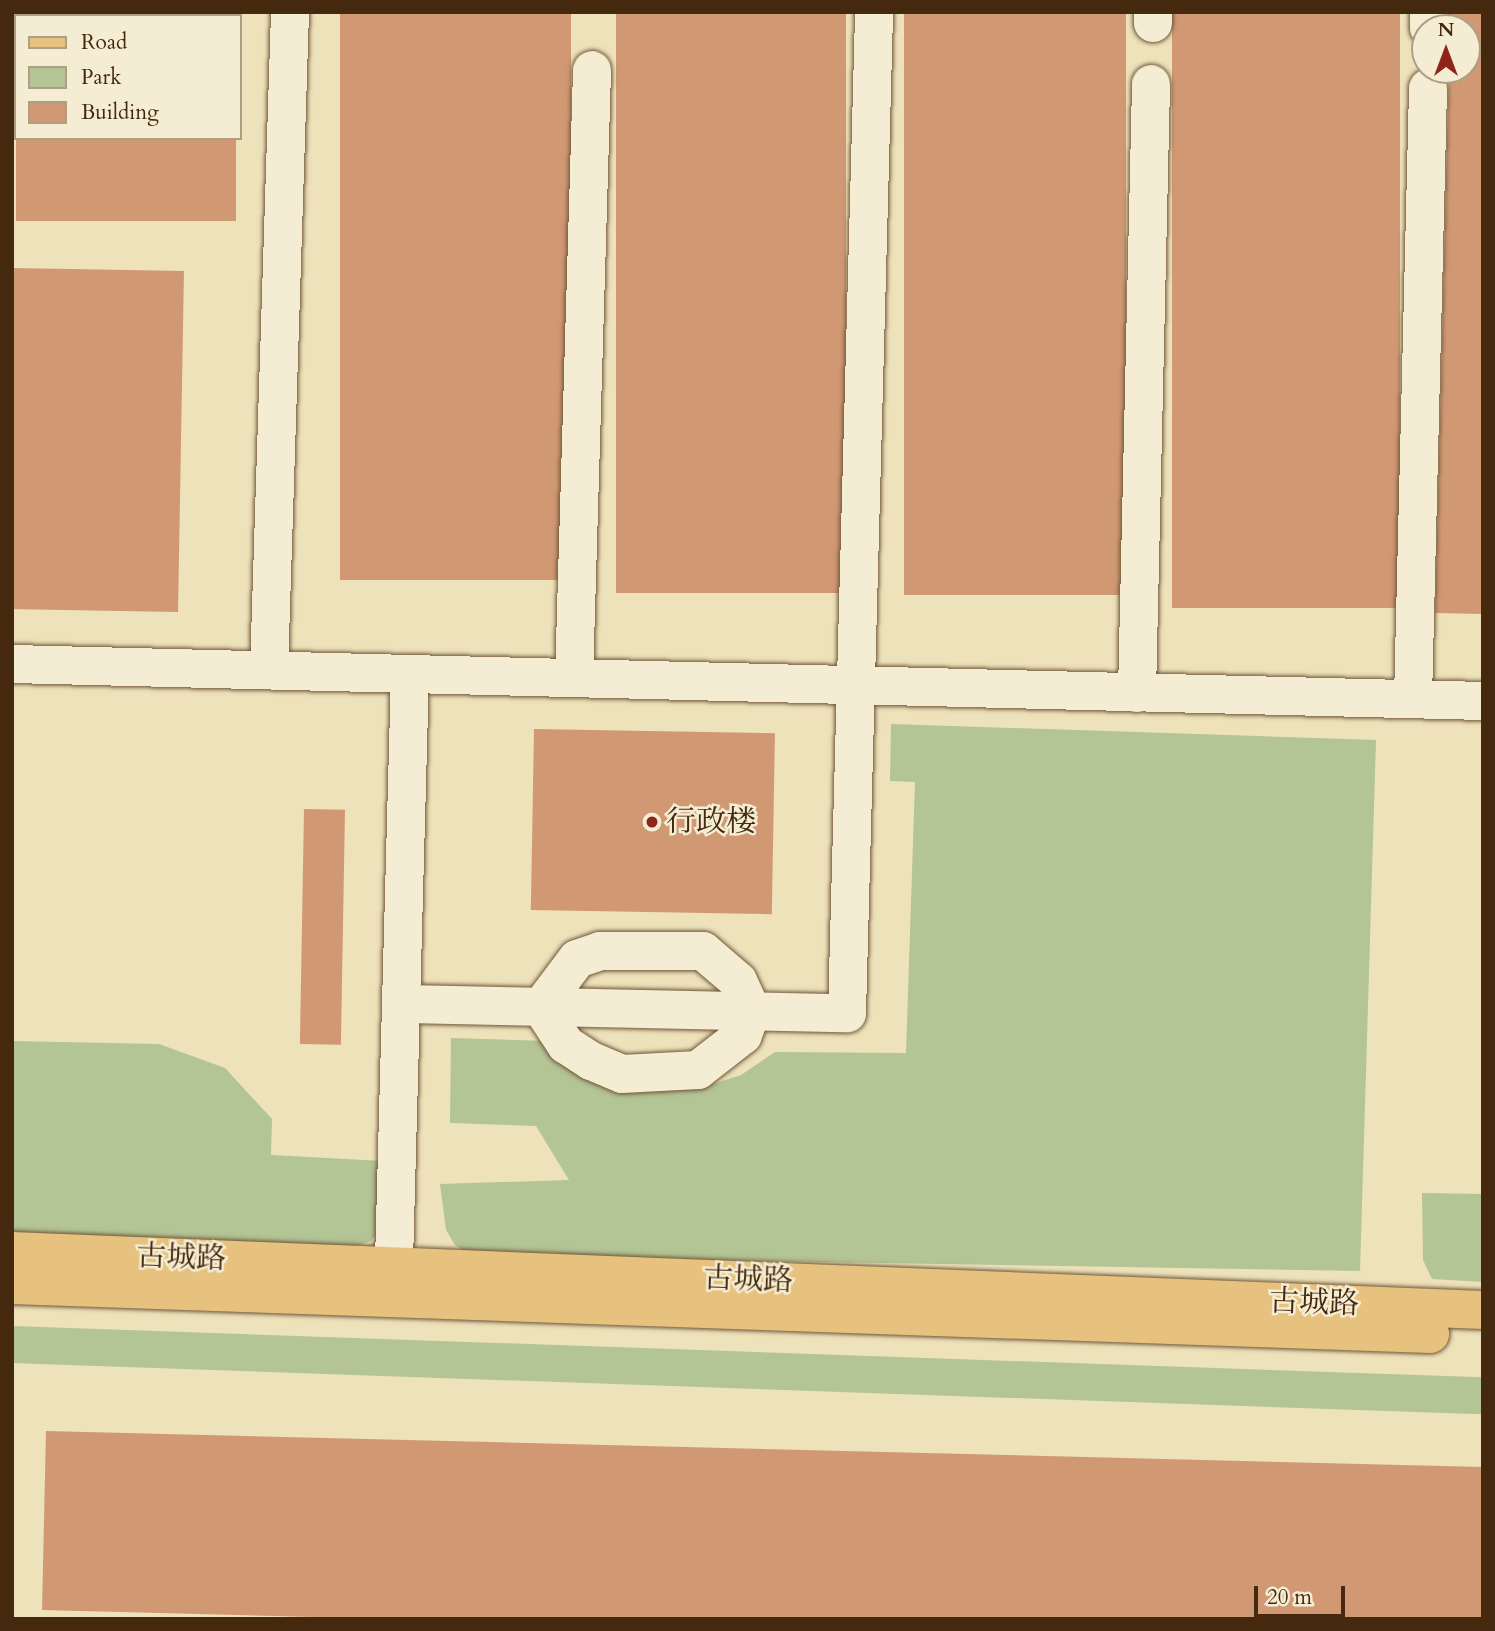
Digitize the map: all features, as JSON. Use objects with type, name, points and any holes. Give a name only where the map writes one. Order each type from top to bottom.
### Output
[{"type":"main road","name":"古城路","points":[[12,1251],[393,1282],[1483,1336]]},
{"type":"main road","name":"古城路","points":[[12,1285],[393,1282],[1483,1310]]},
{"type":"lane","points":[[269,670],[290,12]]},
{"type":"lane","points":[[401,1004],[847,1013],[874,12]]},
{"type":"lane","points":[[574,678],[592,70]]},
{"type":"lane","points":[[1137,693],[1151,84]]},
{"type":"lane","points":[[1413,699],[1428,88]]},
{"type":"lane","points":[[12,664],[1483,701]]},
{"type":"lane","points":[[393,1282],[410,674]]},
{"type":"lane","points":[[600,951],[703,951],[738,981],[752,1011],[743,1035],[724,1054],[698,1070],[666,1076],[622,1073],[591,1061],[566,1045],[541,1007],[577,959],[600,951]]},
{"type":"green space","points":[[891,724],[1376,740],[1360,1271],[473,1256],[455,1245],[446,1230],[440,1184],[569,1180],[536,1126],[450,1123],[451,1038],[546,1041],[640,1091],[710,1085],[741,1075],[775,1052],[906,1053],[915,782],[890,781]]},
{"type":"green space","points":[[12,1041],[159,1044],[225,1068],[272,1119],[271,1155],[383,1161],[382,1228],[371,1241],[349,1248],[12,1236]]},
{"type":"green space","points":[[1422,1193],[1483,1194],[1483,1282],[1432,1279],[1423,1260]]},
{"type":"green space","points":[[12,1326],[1483,1377],[1482,1414],[12,1363]]},
{"type":"building","points":[[19,12],[239,12],[129,14]]},
{"type":"building","points":[[340,12],[571,12],[571,580],[340,580]]},
{"type":"building","points":[[616,12],[846,12],[846,593],[616,593]]},
{"type":"building","points":[[904,12],[1126,12],[1126,595],[904,595]]},
{"type":"building","points":[[1172,12],[1400,12],[1400,608],[1172,608]]},
{"type":"building","points":[[1483,12],[1483,614],[1435,613],[1449,84],[1481,84],[1481,14],[1450,14]]},
{"type":"building","points":[[16,140],[236,140],[236,221],[16,221]]},
{"type":"building","points":[[12,268],[184,271],[178,612],[12,609]]},
{"type":"building","name":"行政楼","points":[[534,729],[775,733],[772,914],[531,910]]},
{"type":"building","points":[[304,809],[345,810],[341,1045],[300,1044]]},
{"type":"building","points":[[46,1431],[1483,1467],[1483,1619],[392,1619],[42,1610]]},
{"type":"place","name":"行政楼","points":[[652,822]]}]
